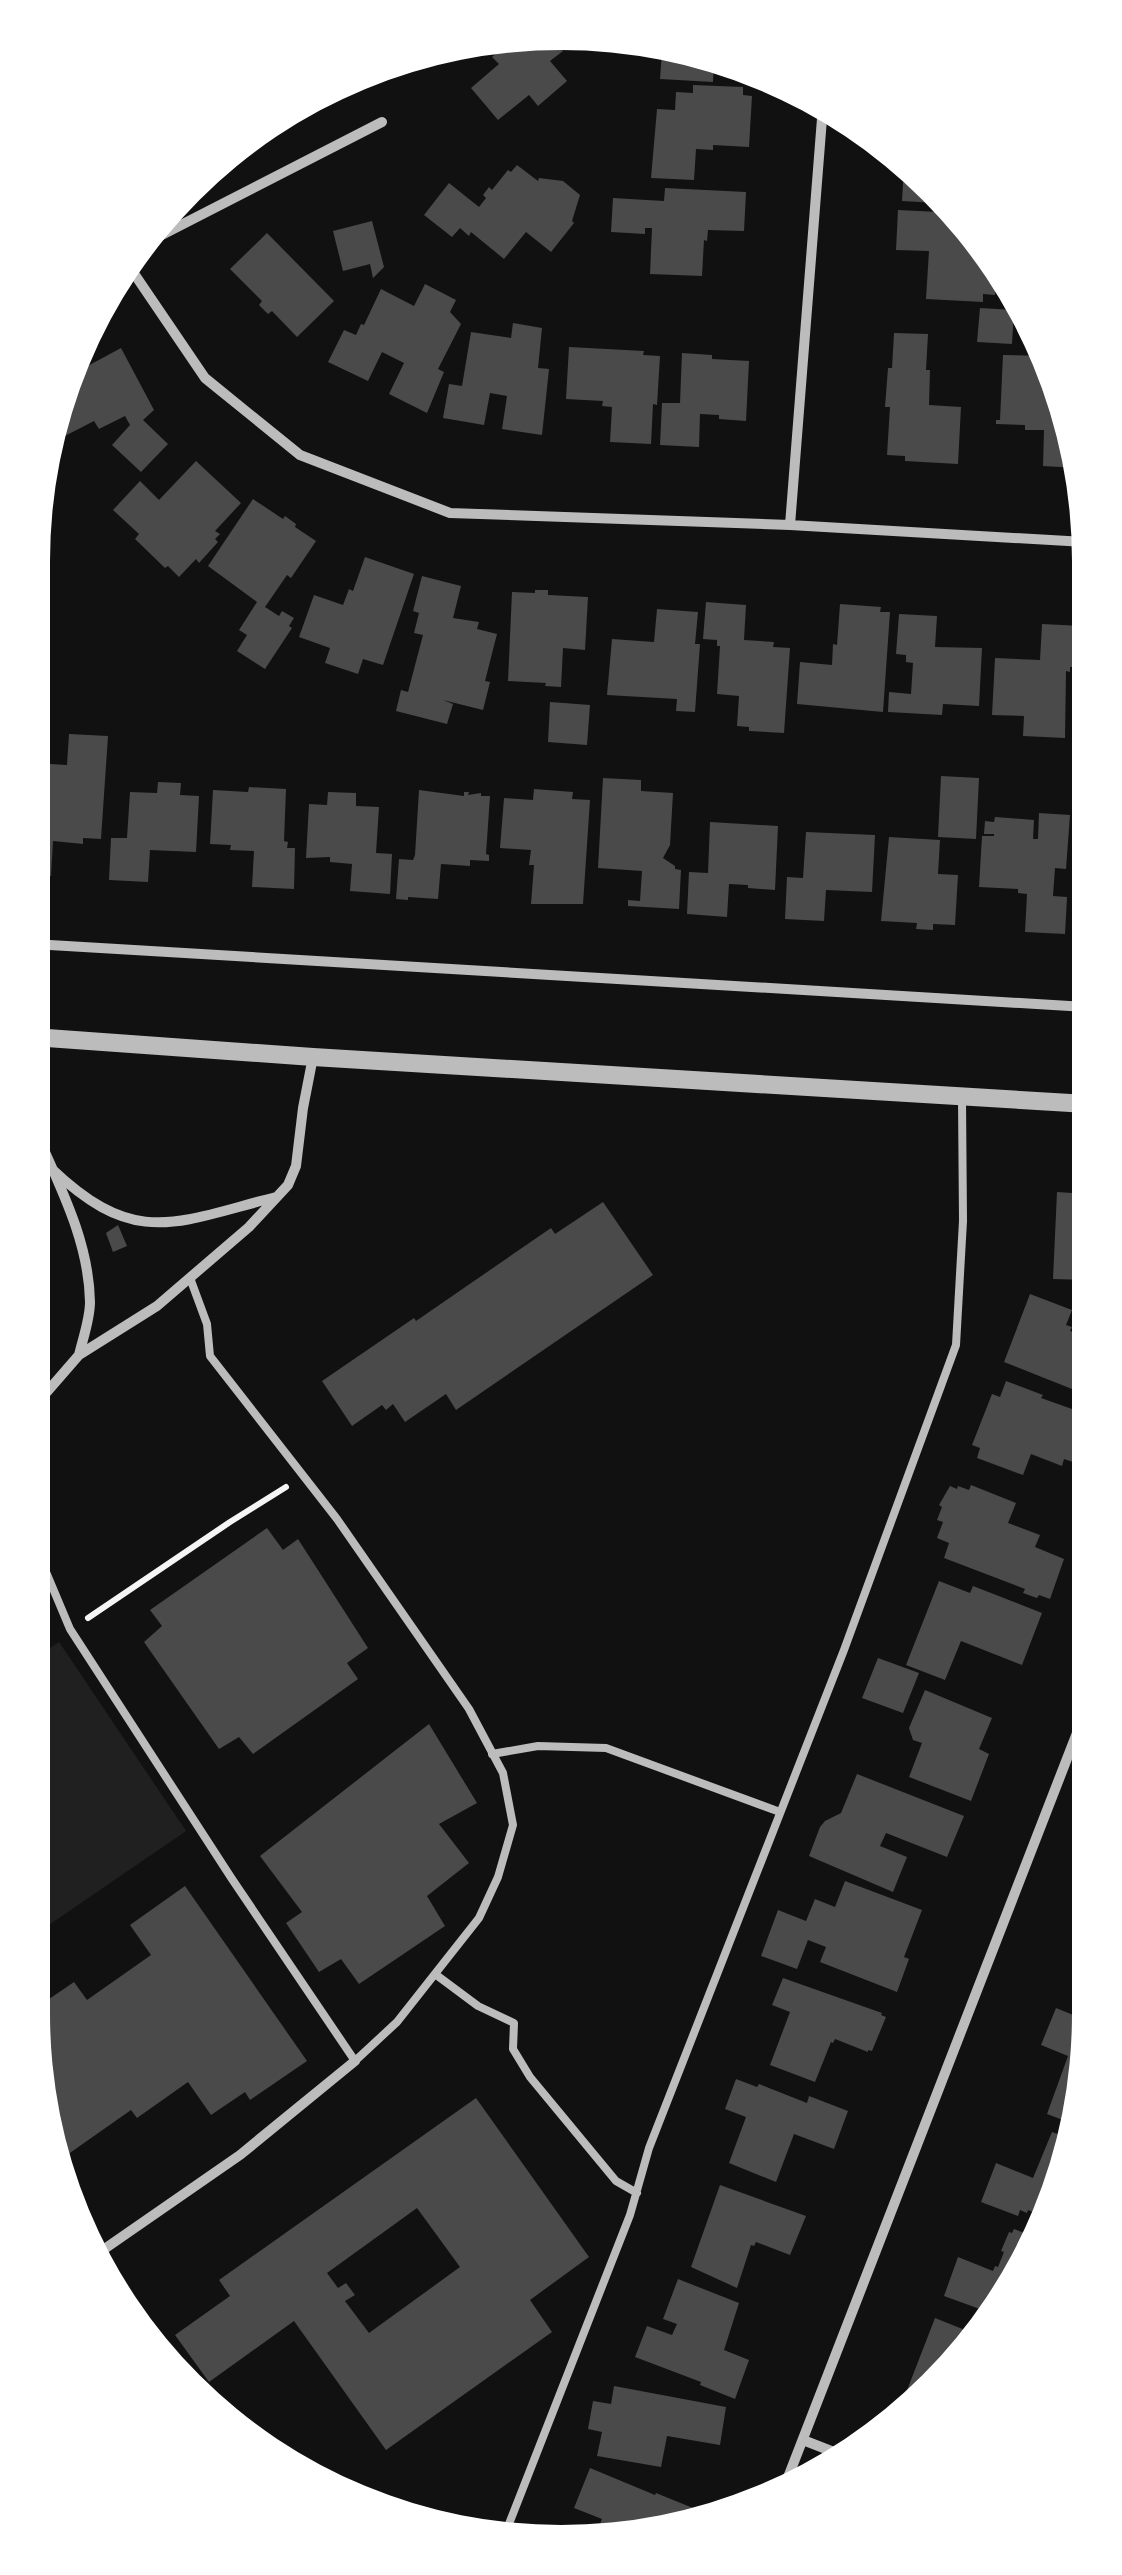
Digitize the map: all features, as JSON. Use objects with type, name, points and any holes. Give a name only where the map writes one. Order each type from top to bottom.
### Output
[{"type":"street","points":[[173,229],[382,122]]},
{"type":"street","points":[[790,525],[822,122]]},
{"type":"street","points":[[136,277],[205,378],[300,455],[450,513],[790,525],[1071,541]]},
{"type":"street","points":[[50,945],[1072,1006]]},
{"type":"street","points":[[50,1044],[1072,1103]]},
{"type":"street","points":[[50,1388],[79,1355],[157,1306],[190,1278],[288,1185],[296,1166],[313,1057]]},
{"type":"street","points":[[50,1164],[78,1234],[87,1269],[90,1306],[79,1355]]},
{"type":"street","points":[[52,1169],[76,1193],[125,1218],[151,1224],[183,1222],[278,1196]]},
{"type":"street","points":[[791,2470],[1072,1743]]},
{"type":"street","points":[[107,2247],[240,2155],[355,2061]]},
{"type":"street","points":[[802,2440],[828,2450]]},
{"type":"lane","points":[[510,2522],[844,1650],[956,1345],[962,1221],[962,1094]]},
{"type":"lane","points":[[50,1583],[70,1630],[355,2061],[397,2022],[479,1918],[498,1877],[513,1825],[503,1773],[469,1708],[337,1519],[210,1356],[207,1324],[190,1278]]},
{"type":"lane","points":[[492,1754],[538,1746],[606,1748],[780,1812]]},
{"type":"lane","points":[[435,1974],[478,2006],[514,2023],[513,2049],[530,2077],[616,2181],[637,2193]]},
{"type":"path","points":[[70,1630],[275,1492],[304,1477]]},
{"type":"shaded area","points":[[59,1642],[186,1831],[50,1924],[50,1648]]},
{"type":"building","points":[[562,50],[550,61],[567,81],[538,106],[529,95],[498,120],[471,88],[499,64],[492,57]]},
{"type":"building","points":[[661,60],[713,73],[713,82],[660,79]]},
{"type":"building","points":[[693,85],[743,87],[743,95],[752,96],[749,147],[713,145],[713,150],[696,149],[694,180],[651,178],[657,109],[675,110],[676,92],[693,93]]},
{"type":"building","points":[[517,165],[538,181],[563,181],[580,195],[574,223],[551,252],[526,232],[504,259],[471,232],[469,236],[460,228],[452,237],[424,215],[449,183],[479,207],[489,187],[492,190]]},
{"type":"building","points":[[903,182],[924,202],[902,201]]},
{"type":"building","points":[[665,188],[746,192],[744,231],[708,230],[702,276],[650,274],[652,228],[645,228],[645,234],[611,232],[613,198],[664,201]]},
{"type":"building","points":[[898,210],[933,212],[966,250],[995,295],[983,294],[983,302],[926,299],[929,251],[896,250]]},
{"type":"building","points":[[372,221],[384,267],[373,278],[370,264],[343,271],[333,231]]},
{"type":"building","points":[[267,233],[334,301],[297,337],[272,311],[268,314],[259,305],[262,301],[230,269]]},
{"type":"building","points":[[425,284],[456,300],[450,312],[461,324],[438,369],[444,372],[427,413],[389,394],[404,363],[382,352],[368,381],[328,362],[344,330],[356,335],[364,325],[381,289],[414,306]]},
{"type":"building","points":[[980,308],[1006,310],[1013,324],[1012,344],[977,342]]},
{"type":"building","points":[[513,323],[542,328],[538,368],[549,369],[542,435],[502,429],[507,396],[490,393],[484,425],[443,418],[449,384],[462,386],[471,332],[511,338]]},
{"type":"building","points":[[894,333],[928,334],[929,405],[961,407],[958,464],[905,461],[905,456],[887,455],[890,407],[885,407]]},
{"type":"building","points":[[569,347],[644,351],[643,355],[660,356],[651,444],[610,442],[612,407],[602,406],[603,401],[566,399]]},
{"type":"building","points":[[121,348],[154,410],[143,420],[168,444],[141,472],[112,445],[130,425],[125,416],[99,429],[94,421],[66,436],[89,365]]},
{"type":"building","points":[[682,353],[749,361],[746,421],[700,414],[699,447],[660,445],[662,403],[680,403]]},
{"type":"building","points":[[1003,355],[1029,356],[1055,429],[1063,467],[1043,466],[1044,430],[996,424],[1000,420]]},
{"type":"building","points":[[196,461],[241,503],[215,531],[220,534],[215,539],[218,542],[179,577],[135,539],[139,534],[113,510],[140,481],[159,500]]},
{"type":"building","points":[[253,499],[283,519],[285,516],[316,541],[265,607],[279,616],[282,611],[294,618],[289,626],[292,628],[265,669],[237,651],[247,635],[239,630],[257,602],[208,566]]},
{"type":"building","points":[[365,557],[414,574],[383,665],[363,659],[358,674],[325,663],[330,648],[299,637],[314,595],[343,605],[349,589],[353,591]]},
{"type":"building","points":[[422,576],[461,586],[453,618],[479,622],[477,629],[497,634],[485,681],[490,682],[483,710],[443,700],[453,704],[447,724],[396,711],[401,690],[408,692],[423,635],[414,633],[419,613],[413,611]]},
{"type":"building","points":[[548,590],[548,595],[588,597],[585,650],[563,648],[561,687],[508,681],[512,592]]},
{"type":"building","points":[[706,602],[746,605],[744,640],[774,642],[773,647],[790,648],[784,733],[749,731],[749,727],[737,726],[739,696],[717,694],[720,646],[717,640],[703,639]]},
{"type":"building","points":[[840,604],[881,607],[880,612],[890,612],[883,712],[797,704],[800,662],[832,665]]},
{"type":"building","points":[[657,609],[698,612],[695,712],[676,711],[677,699],[607,695],[612,639],[654,642]]},
{"type":"building","points":[[899,614],[937,616],[935,647],[982,648],[979,706],[943,704],[942,715],[888,712],[889,692],[911,694],[913,663],[906,662],[906,655],[896,654]]},
{"type":"building","points":[[1042,624],[1072,626],[1072,667],[1070,672],[1066,671],[1065,738],[1023,736],[1024,716],[992,715],[995,658],[1040,660]]},
{"type":"building","points":[[550,702],[590,705],[587,745],[548,742]]},
{"type":"building","points":[[69,734],[108,736],[101,839],[83,838],[83,844],[53,841],[50,876],[50,764],[67,765]]},
{"type":"building","points":[[941,776],[979,778],[976,839],[938,837]]},
{"type":"building","points":[[603,778],[641,780],[641,791],[673,793],[670,845],[663,858],[681,870],[679,909],[628,906],[628,900],[640,901],[642,871],[598,868]]},
{"type":"building","points":[[158,782],[181,783],[180,795],[199,796],[196,852],[150,850],[148,882],[109,880],[111,838],[127,838],[130,792],[157,793]]},
{"type":"building","points":[[249,787],[286,789],[284,841],[288,842],[287,848],[295,848],[294,889],[252,887],[254,851],[210,844],[213,790],[248,792]]},
{"type":"building","points":[[534,789],[573,792],[572,799],[590,800],[583,904],[531,904],[531,850],[500,848],[504,798],[533,800]]},
{"type":"building","points":[[419,790],[490,796],[486,854],[489,861],[470,860],[470,866],[441,864],[438,899],[396,899],[399,859],[413,860],[415,855]]},
{"type":"building","points":[[328,792],[356,793],[356,806],[379,807],[376,853],[392,854],[390,894],[350,891],[352,864],[330,862],[330,857],[306,858],[309,804],[327,805]]},
{"type":"building","points":[[1039,813],[1070,815],[1066,869],[1055,868],[1053,896],[1067,897],[1065,934],[1025,932],[1027,894],[1018,893],[1018,889],[979,887],[982,836],[994,836],[984,834],[985,821],[994,822],[995,817],[1034,820],[1033,839],[1038,839]]},
{"type":"building","points":[[710,822],[778,826],[775,890],[729,884],[727,917],[687,914],[689,872],[708,873]]},
{"type":"building","points":[[806,832],[875,835],[872,892],[826,890],[824,921],[785,919],[787,877],[803,878]]},
{"type":"building","points":[[889,837],[940,840],[938,874],[958,875],[955,925],[933,924],[933,930],[916,929],[917,923],[881,921]]},
{"type":"building","points":[[1057,1192],[1072,1193],[1072,1280],[1053,1279]]},
{"type":"building","points":[[603,1202],[653,1275],[456,1410],[446,1394],[405,1422],[393,1404],[386,1410],[382,1405],[352,1426],[322,1381],[551,1228],[555,1234]]},
{"type":"building","points":[[118,1225],[127,1246],[113,1252],[106,1233]]},
{"type":"building","points":[[1030,1294],[1072,1310],[1066,1325],[1072,1327],[1072,1389],[1004,1362]]},
{"type":"building","points":[[1006,1381],[1072,1409],[1072,1462],[1064,1459],[1062,1466],[1031,1454],[1023,1475],[977,1458],[980,1448],[972,1445],[992,1394],[1000,1397]]},
{"type":"building","points":[[971,1485],[1016,1503],[1008,1523],[1040,1535],[1035,1547],[1064,1559],[1050,1599],[1023,1593],[1025,1589],[944,1558],[949,1543],[937,1538],[943,1522],[937,1520],[942,1507],[939,1505],[950,1486],[969,1490]]},
{"type":"building","points":[[267,1528],[283,1550],[298,1539],[368,1648],[347,1663],[358,1679],[253,1754],[239,1737],[219,1749],[144,1642],[162,1626],[150,1610]]},
{"type":"building","points":[[939,1581],[970,1593],[973,1586],[1042,1613],[1022,1665],[961,1641],[945,1680],[906,1665]]},
{"type":"building","points":[[878,1658],[919,1673],[903,1713],[862,1698]]},
{"type":"building","points":[[925,1690],[992,1718],[979,1749],[989,1754],[971,1801],[909,1777],[922,1743],[913,1740],[909,1728]]},
{"type":"building","points":[[429,1724],[477,1803],[439,1824],[469,1863],[427,1896],[445,1926],[359,1984],[341,1959],[319,1972],[286,1923],[302,1912],[260,1856]]},
{"type":"building","points":[[857,1774],[964,1816],[947,1857],[886,1833],[880,1846],[907,1857],[893,1892],[809,1856],[820,1827],[841,1813]]},
{"type":"building","points":[[845,1881],[922,1910],[904,1957],[909,1959],[897,1992],[820,1962],[826,1947],[808,1940],[797,1969],[761,1956],[778,1910],[806,1921],[815,1899],[835,1907]]},
{"type":"building","points":[[185,1886],[307,2061],[250,2100],[245,2092],[211,2115],[188,2082],[137,2118],[131,2110],[69,2153],[54,2081],[50,1998],[74,1982],[87,2000],[151,1955],[130,1925]]},
{"type":"building","points":[[783,1978],[882,2013],[886,2017],[872,2051],[835,2039],[815,2082],[770,2065],[790,2012],[772,2005]]},
{"type":"building","points":[[1056,2008],[1072,2014],[1068,2081],[1061,2119],[1047,2114],[1068,2056],[1041,2045]]},
{"type":"building","points":[[736,2079],[807,2103],[809,2096],[848,2111],[834,2149],[794,2134],[776,2182],[729,2163],[746,2117],[725,2109]]},
{"type":"building","points":[[476,2098],[589,2257],[530,2300],[552,2332],[386,2450],[294,2321],[209,2382],[175,2335],[230,2296],[219,2280]],"holes":[[[417,2208],[460,2267],[369,2333],[345,2301],[355,2295],[346,2283],[338,2288],[327,2273]]]},
{"type":"building","points":[[1052,2132],[1058,2134],[1032,2212],[1020,2210],[1018,2216],[981,2202],[996,2163],[1033,2178]]},
{"type":"building","points":[[720,2185],[806,2216],[790,2255],[756,2242],[751,2245],[737,2288],[691,2267]]},
{"type":"building","points":[[1014,2229],[1023,2232],[978,2308],[944,2296],[958,2257],[993,2271],[998,2267],[1009,2232]]},
{"type":"building","points":[[678,2279],[739,2303],[724,2350],[749,2360],[735,2399],[635,2357],[647,2326],[672,2335],[677,2324],[663,2319]]},
{"type":"building","points":[[935,2318],[963,2329],[945,2351],[908,2389]]},
{"type":"building","points":[[614,2386],[726,2407],[720,2445],[667,2436],[661,2467],[597,2456],[602,2432],[588,2429],[593,2401],[611,2404]]},
{"type":"building","points":[[590,2468],[693,2508],[600,2523],[602,2519],[574,2508]]}]
